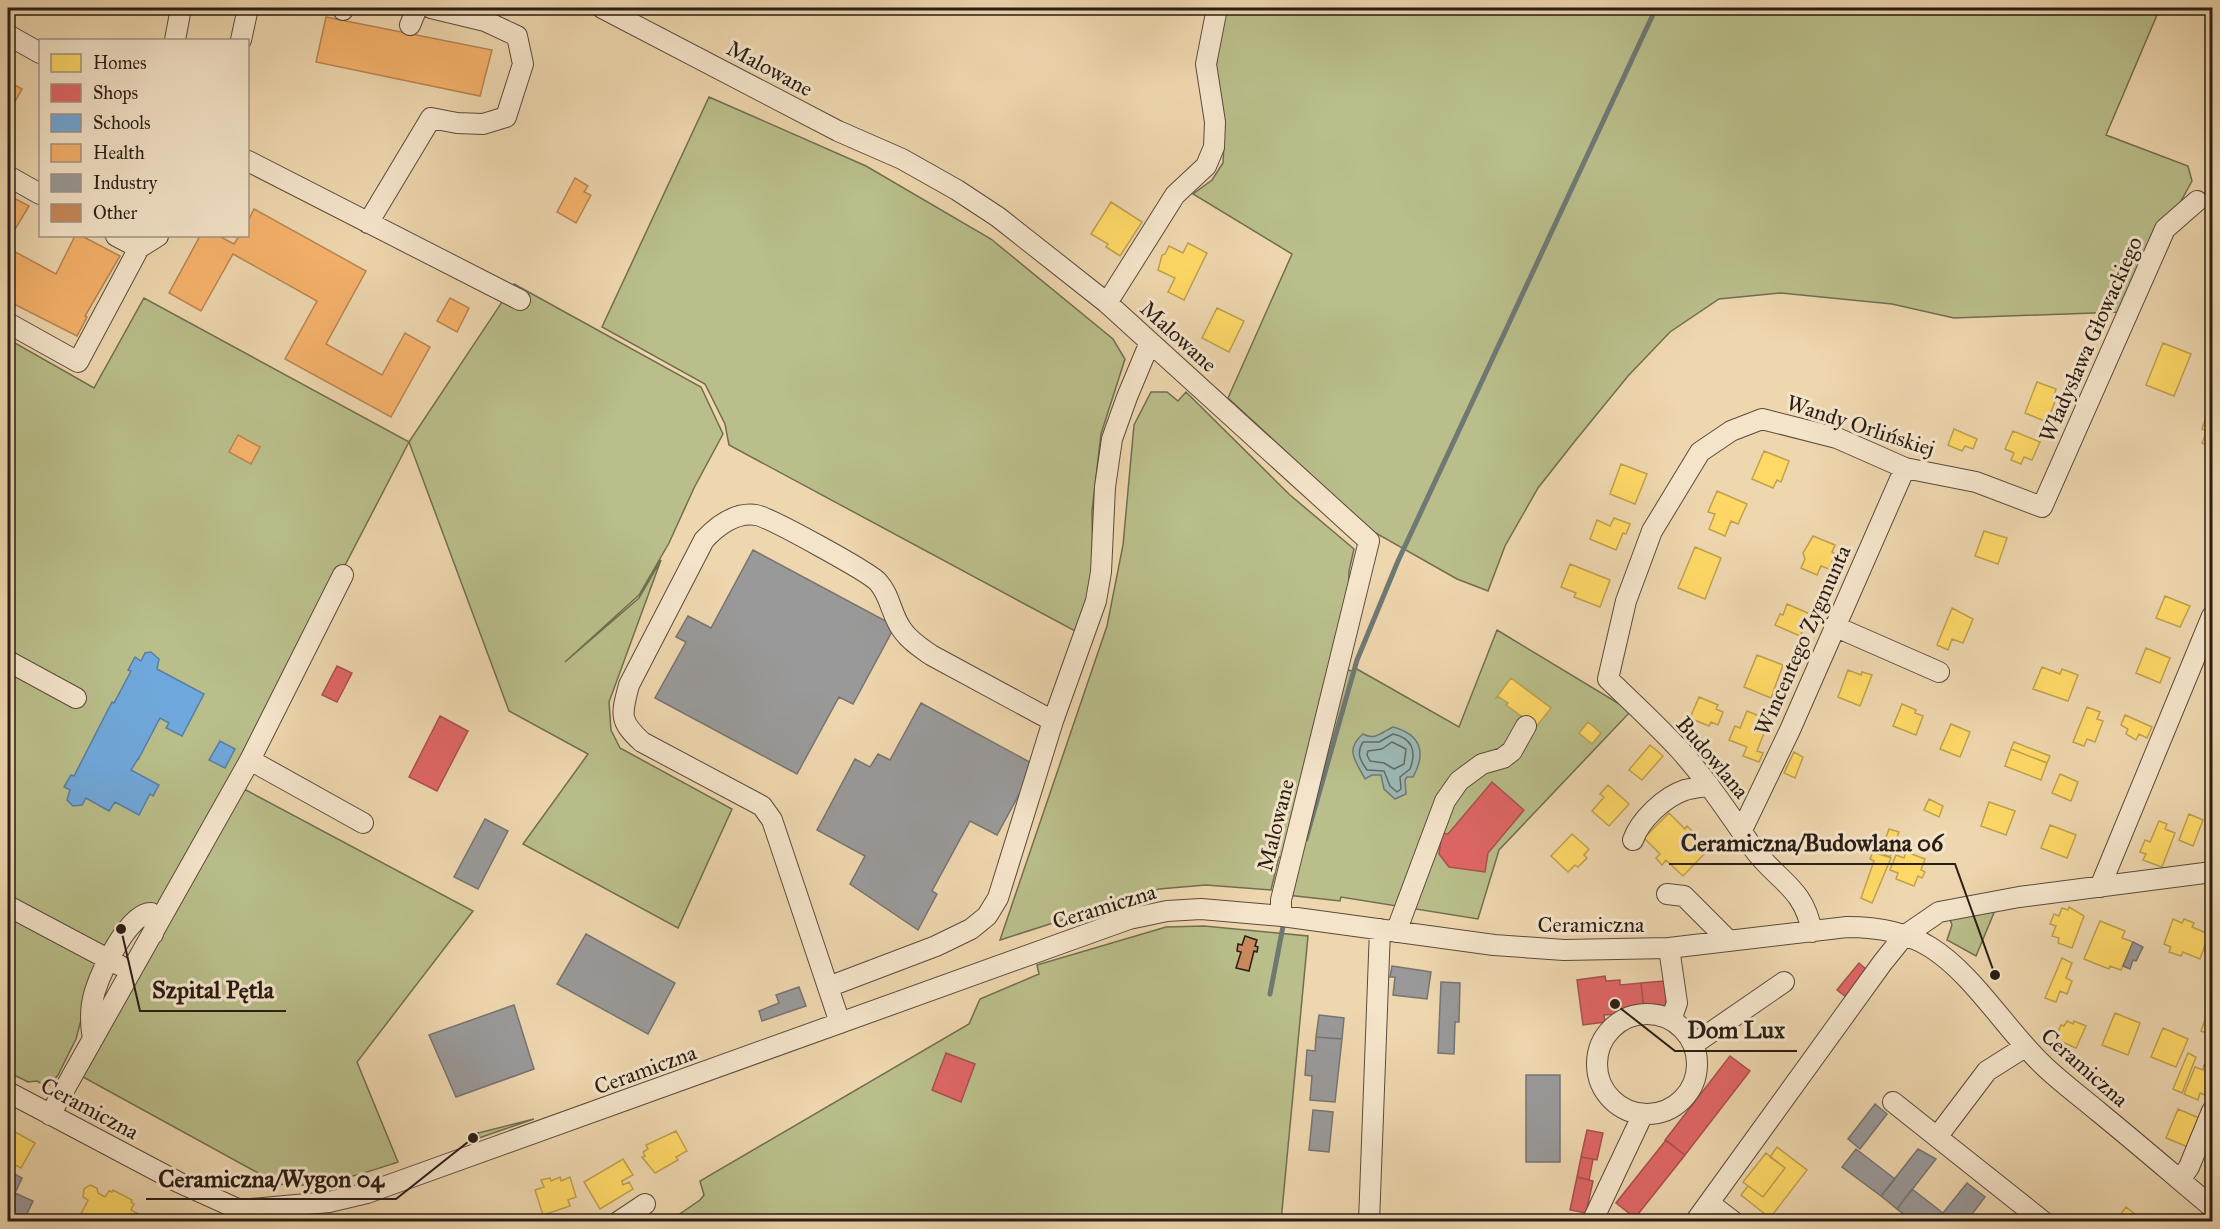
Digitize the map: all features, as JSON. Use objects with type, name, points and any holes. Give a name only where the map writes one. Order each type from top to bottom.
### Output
[{"type":"street","points":[[175,39],[181,8]]},
{"type":"street","points":[[241,39],[248,8]]},
{"type":"street","points":[[368,223],[431,118],[457,123],[483,124],[506,117],[524,64],[518,36],[485,21],[431,8]]},
{"type":"street","name":"Malowane","points":[[602,8],[838,131],[902,159],[998,217],[1107,303],[1369,540],[1281,900],[1285,916]]},
{"type":"street","points":[[1107,303],[1175,195],[1206,166],[1214,147],[1215,122],[1206,64],[1217,8]]},
{"type":"street","points":[[8,35],[39,52]]},
{"type":"street","points":[[249,161],[520,300]]},
{"type":"street","points":[[8,176],[39,193]]},
{"type":"street","name":"Władysława Głowackiego","points":[[2042,507],[2165,229],[2197,201]]},
{"type":"street","points":[[118,237],[139,248]]},
{"type":"street","points":[[8,323],[78,362],[139,248],[156,237]]},
{"type":"street","points":[[828,987],[936,946],[970,929],[987,916],[998,898],[1053,721],[1096,601],[1101,572],[1105,487],[1112,439],[1150,342]]},
{"type":"street","name":"Wandy Orlińskiej","points":[[1608,679],[1626,602],[1652,531],[1700,452],[1731,431],[1762,419],[1836,438],[1905,468],[1976,482],[2042,507]]},
{"type":"street","name":"Wincentego Zygmunta","points":[[1742,830],[1790,729],[1905,468]]},
{"type":"street","points":[[840,1023],[772,820],[762,806],[642,742],[627,728],[622,709],[629,685],[704,540],[718,525],[737,516],[757,515],[781,525],[877,580],[888,595],[902,630],[923,650],[1053,721]]},
{"type":"street","points":[[50,1115],[250,760],[343,575]]},
{"type":"street","points":[[2100,887],[2212,616]]},
{"type":"street","points":[[1834,626],[1940,672]]},
{"type":"street","points":[[8,661],[76,698]]},
{"type":"street","name":"Budowlana","points":[[1608,679],[1679,749],[1709,785],[1754,849],[1792,888],[1806,908],[1812,932]]},
{"type":"street","points":[[1369,1221],[1388,930],[1445,801],[1460,781],[1482,764],[1503,758],[1512,751],[1526,726]]},
{"type":"street","points":[[250,760],[363,823]]},
{"type":"street","points":[[1633,840],[1637,828],[1665,800],[1684,790],[1709,785]]},
{"type":"street","points":[[1695,1221],[1876,971],[1904,936],[1939,912],[2019,897],[2212,872]]},
{"type":"street","points":[[1667,894],[1684,896],[1729,941]]},
{"type":"street","points":[[8,906],[131,971]]},
{"type":"street","name":"Ceramiczna","points":[[8,1092],[178,1182],[237,1216],[329,1202],[367,1193],[1129,919],[1167,911],[1201,909],[1285,916],[1494,945],[1564,950],[1669,948],[1847,927],[1866,927],[1904,936],[1929,947],[1948,961],[2043,1065],[2212,1207]]},
{"type":"street","points":[[93,1039],[91,1020],[94,993],[126,932],[141,916],[147,913],[155,916],[156,925],[153,934]]},
{"type":"street","points":[[1669,948],[1677,1003],[1671,1020]]},
{"type":"street","points":[[1694,1044],[1784,982]]},
{"type":"street","points":[[1640,1014],[1656,1014],[1671,1020],[1684,1030],[1694,1044],[1698,1061],[1695,1078],[1688,1093],[1676,1105],[1660,1112],[1643,1114],[1627,1110],[1613,1101],[1603,1089],[1598,1073],[1597,1057],[1602,1042],[1611,1029],[1624,1019],[1640,1014]]},
{"type":"street","points":[[1936,1137],[1987,1071],[2025,1047]]},
{"type":"street","points":[[1893,1102],[2044,1221]]},
{"type":"street","points":[[2180,1180],[2189,1167],[2212,1111]]},
{"type":"street","points":[[1592,1221],[1643,1114]]},
{"type":"street","points":[[1709,1203],[1734,1221]]},
{"type":"street","points":[[618,1221],[645,1204]]},
{"type":"green space","points":[[1223,8],[2160,8],[2106,135],[2188,166],[2192,181],[2120,312],[1954,318],[1892,304],[1781,293],[1719,299],[1670,332],[1628,376],[1575,441],[1538,488],[1505,546],[1488,591],[1457,579],[1372,531],[1228,398],[1292,254],[1193,194],[1212,180],[1223,163],[1224,143],[1216,67]]},
{"type":"green space","points":[[709,97],[866,166],[991,239],[1113,339],[1125,359],[1101,434],[1092,511],[1093,581],[1075,631],[729,445],[725,424],[705,384],[602,327]]},
{"type":"green space","points":[[514,284],[701,387],[723,434],[694,488],[669,543],[639,595],[565,662],[639,598],[661,560],[609,702],[611,730],[620,748],[732,809],[678,928],[523,844],[588,754],[509,711],[409,442]]},
{"type":"green space","points":[[144,298],[409,442],[275,700],[160,914],[150,909],[87,998],[76,1039],[58,1075],[49,1085],[46,1081],[42,1084],[37,1081],[28,1082],[8,1072],[8,339],[94,388]]},
{"type":"green space","points":[[1151,392],[1167,392],[1178,401],[1186,392],[1290,495],[1354,549],[1349,571],[1348,604],[1285,858],[1279,857],[1271,890],[1206,885],[1159,889],[1000,940],[1107,626],[1123,545],[1134,425]]},
{"type":"green space","points":[[1497,630],[1631,711],[1499,850],[1478,919],[1341,897],[1340,901],[1287,895],[1343,668],[1354,672],[1355,668],[1459,727]]},
{"type":"green space","points":[[244,789],[473,911],[357,1062],[398,1162],[323,1183],[278,1184],[83,1077]]},
{"type":"green space","points":[[1996,908],[1976,956],[1947,940],[1952,925],[1949,917]]},
{"type":"green space","points":[[1204,926],[1308,936],[1281,1221],[668,1222],[704,1195],[700,1181],[969,1024],[980,999],[1039,974],[1037,965],[1166,927]]},
{"type":"green space","points":[[534,1119],[479,1138],[478,1133]]},
{"type":"water","points":[[1393,727],[1415,739],[1420,752],[1420,760],[1413,777],[1407,777],[1405,780],[1406,794],[1395,799],[1384,789],[1381,775],[1372,775],[1365,779],[1355,761],[1353,751],[1354,745],[1363,734],[1371,737]]},
{"type":"building: Homes","points":[[1111,202],[1142,222],[1120,256],[1106,247],[1108,244],[1091,234]]},
{"type":"building: Homes","points":[[1188,243],[1207,253],[1184,300],[1168,292],[1175,278],[1158,270],[1162,255],[1169,246],[1183,253]]},
{"type":"building: Homes","points":[[1217,308],[1244,321],[1229,352],[1202,338]]},
{"type":"building: Homes","points":[[2163,343],[2191,354],[2174,396],[2146,385]]},
{"type":"building: Homes","points":[[2037,382],[2056,389],[2053,398],[2056,399],[2047,422],[2025,413]]},
{"type":"building: Homes","points":[[2205,420],[2212,422],[2212,447],[2202,443],[2207,431],[2202,429]]},
{"type":"building: Homes","points":[[1954,429],[1977,439],[1973,449],[1965,446],[1962,451],[1948,445]]},
{"type":"building: Homes","points":[[2013,431],[2040,442],[2032,460],[2024,457],[2021,464],[2011,460],[2014,453],[2005,449]]},
{"type":"building: Homes","points":[[1764,451],[1789,461],[1781,482],[1777,480],[1773,488],[1752,479]]},
{"type":"building: Homes","points":[[1621,464],[1647,474],[1635,504],[1610,494]]},
{"type":"building: Homes","points":[[1717,491],[1747,504],[1738,524],[1731,521],[1725,536],[1709,529],[1715,514],[1708,512]]},
{"type":"building: Homes","points":[[1614,518],[1630,524],[1626,534],[1623,533],[1616,550],[1590,539],[1597,520],[1610,526]]},
{"type":"building: Homes","points":[[1984,531],[2007,538],[1998,564],[1975,556]]},
{"type":"building: Homes","points":[[1813,536],[1835,545],[1832,552],[1835,554],[1829,569],[1821,566],[1817,575],[1801,568],[1805,559],[1803,553]]},
{"type":"building: Homes","points":[[1695,547],[1721,558],[1705,599],[1678,588]]},
{"type":"building: Homes","points":[[1570,564],[1610,580],[1600,607],[1574,597],[1576,593],[1561,587]]},
{"type":"building: Homes","points":[[2165,596],[2190,606],[2180,627],[2156,618]]},
{"type":"building: Homes","points":[[1787,604],[1810,614],[1800,636],[1775,625],[1780,614],[1783,615]]},
{"type":"building: Homes","points":[[1952,608],[1973,619],[1963,643],[1952,639],[1948,650],[1937,645]]},
{"type":"building: Homes","points":[[2146,648],[2170,658],[2160,683],[2136,673]]},
{"type":"building: Homes","points":[[1757,655],[1783,665],[1771,698],[1744,687]]},
{"type":"building: Homes","points":[[2042,667],[2060,674],[2062,669],[2078,675],[2068,701],[2033,689]]},
{"type":"building: Homes","points":[[1848,670],[1861,675],[1862,672],[1872,675],[1860,706],[1838,697]]},
{"type":"building: Homes","points":[[1511,678],[1551,708],[1536,727],[1506,705],[1508,703],[1499,697],[1496,698]]},
{"type":"building: Homes","points":[[1699,697],[1718,705],[1716,709],[1723,712],[1718,725],[1711,722],[1709,726],[1690,718]]},
{"type":"building: Homes","points":[[1902,704],[1923,716],[1916,735],[1893,726]]},
{"type":"building: Homes","points":[[2087,707],[2100,712],[2097,719],[2103,721],[2095,742],[2087,739],[2084,746],[2073,742]]},
{"type":"building: Homes","points":[[1747,711],[1769,720],[1757,751],[1763,753],[1759,762],[1743,756],[1747,747],[1729,740],[1735,726],[1740,728]]},
{"type":"building: Homes","points":[[2125,715],[2152,727],[2147,738],[2139,734],[2136,740],[2126,734],[2128,729],[2121,725]]},
{"type":"building: Homes","points":[[1588,722],[1601,733],[1592,744],[1579,733]]},
{"type":"building: Homes","points":[[1951,724],[1970,732],[1960,757],[1940,749]]},
{"type":"building: Homes","points":[[2014,742],[2050,756],[2047,763],[2011,749]]},
{"type":"building: Homes","points":[[1650,745],[1663,756],[1642,780],[1629,770]]},
{"type":"building: Homes","points":[[2011,749],[2047,763],[2041,780],[2005,766]]},
{"type":"building: Homes","points":[[1794,752],[1803,757],[1795,778],[1784,773]]},
{"type":"building: Homes","points":[[2060,774],[2078,782],[2071,801],[2052,793]]},
{"type":"building: Homes","points":[[1608,785],[1629,804],[1609,826],[1592,811],[1604,797],[1600,794]]},
{"type":"building: Homes","points":[[1929,799],[1943,806],[1939,817],[1924,810]]},
{"type":"building: Homes","points":[[1989,802],[2015,811],[2006,835],[1981,826]]},
{"type":"building: Homes","points":[[1669,813],[1685,829],[1687,826],[1695,834],[1693,836],[1707,851],[1683,876],[1666,860],[1662,865],[1656,858],[1660,854],[1644,838]]},
{"type":"building: Homes","points":[[2189,814],[2203,820],[2193,846],[2179,840]]},
{"type":"building: Homes","points":[[2159,821],[2167,824],[2165,829],[2175,833],[2162,867],[2143,860],[2146,854],[2140,852],[2145,840],[2150,842]]},
{"type":"building: Homes","points":[[2050,825],[2076,835],[2067,858],[2041,848]]},
{"type":"building: Homes","points":[[1889,829],[1899,832],[1890,857],[1874,849],[1876,845],[1883,846]]},
{"type":"building: Homes","points":[[1572,834],[1589,849],[1584,855],[1587,858],[1578,867],[1575,865],[1568,872],[1551,856]]},
{"type":"building: Homes","points":[[1873,852],[1891,858],[1872,903],[1861,898],[1874,861],[1870,859]]},
{"type":"building: Homes","points":[[1906,852],[1925,859],[1921,870],[1925,872],[1922,878],[1918,876],[1914,886],[1896,879],[1898,873],[1890,870],[1896,855],[1904,858]]},
{"type":"building: Homes","points":[[2069,907],[2084,916],[2072,948],[2058,943],[2059,938],[2052,936],[2056,926],[2050,924],[2054,914],[2059,916],[2062,908],[2068,910]]},
{"type":"building: Homes","points":[[2173,919],[2182,923],[2184,919],[2194,923],[2192,927],[2209,934],[2200,959],[2183,952],[2181,956],[2169,952],[2171,947],[2164,944]]},
{"type":"building: Homes","points":[[2100,921],[2125,931],[2122,938],[2133,942],[2121,970],[2110,966],[2109,969],[2084,959]]},
{"type":"building: Homes","points":[[2212,955],[2212,974],[2206,972]]},
{"type":"building: Homes","points":[[2062,958],[2072,963],[2066,978],[2072,981],[2067,994],[2060,991],[2056,1002],[2045,998]]},
{"type":"building: Homes","points":[[2212,1012],[2212,1035],[2201,1031],[2206,1017],[2210,1019]]},
{"type":"building: Homes","points":[[2115,1013],[2140,1023],[2128,1055],[2102,1045]]},
{"type":"building: Homes","points":[[2067,1021],[2086,1026],[2076,1048],[2055,1039],[2061,1025],[2064,1026]]},
{"type":"building: Homes","points":[[2163,1028],[2188,1039],[2176,1067],[2151,1057]]},
{"type":"building: Homes","points":[[2188,1053],[2196,1057],[2182,1093],[2173,1089]]},
{"type":"building: Homes","points":[[2204,1065],[2212,1068],[2211,1097],[2200,1093],[2198,1100],[2184,1094],[2195,1067],[2203,1070]]},
{"type":"building: Homes","points":[[2178,1109],[2199,1118],[2188,1147],[2166,1138]]},
{"type":"building: Homes","points":[[8,1128],[35,1143],[21,1168],[8,1161]]},
{"type":"building: Homes","points":[[676,1131],[687,1151],[676,1157],[678,1160],[655,1173],[642,1157],[645,1156],[643,1152],[648,1149],[646,1145]]},
{"type":"building: Homes","points":[[2212,1134],[2212,1152],[2200,1144]]},
{"type":"building: Homes","points":[[1777,1147],[1807,1170],[1770,1218],[1741,1195],[1748,1186],[1763,1197],[1785,1168],[1770,1157]]},
{"type":"building: Homes","points":[[1766,1153],[1785,1168],[1763,1197],[1743,1182]]},
{"type":"building: Homes","points":[[623,1159],[633,1175],[622,1181],[623,1185],[629,1182],[633,1189],[600,1209],[584,1182]]},
{"type":"building: Homes","points":[[560,1177],[561,1181],[570,1177],[576,1197],[568,1200],[570,1206],[543,1215],[535,1190],[544,1187],[541,1180],[550,1178],[551,1181]]},
{"type":"building: Homes","points":[[90,1185],[97,1188],[98,1193],[105,1197],[109,1191],[113,1190],[132,1200],[134,1204],[131,1210],[153,1222],[96,1222],[81,1214],[88,1200],[83,1197],[84,1189]]},
{"type":"building: Homes","points":[[2126,1207],[2145,1222],[2115,1222]]},
{"type":"building: Shops","points":[[337,666],[352,673],[337,702],[322,695]]},
{"type":"building: Shops","points":[[440,716],[468,731],[437,791],[409,777]]},
{"type":"building: Shops","points":[[1492,782],[1524,810],[1488,853],[1485,872],[1449,867],[1439,854],[1442,833],[1448,834]]},
{"type":"building: Shops","points":[[1859,963],[1867,970],[1846,997],[1837,990]]},
{"type":"building: Shops","points":[[1605,976],[1606,981],[1620,980],[1620,985],[1641,983],[1644,1012],[1604,1015],[1605,1022],[1583,1025],[1577,980]]},
{"type":"building: Shops","points":[[1664,981],[1667,1009],[1644,1012],[1641,983]]},
{"type":"building: Shops","points":[[946,1053],[975,1064],[961,1102],[932,1090]]},
{"type":"building: Shops","points":[[1730,1056],[1750,1071],[1685,1155],[1665,1140]]},
{"type":"building: Shops","points":[[1587,1130],[1603,1133],[1597,1160],[1581,1157]]},
{"type":"building: Shops","points":[[1666,1140],[1685,1155],[1635,1218],[1616,1203]]},
{"type":"building: Shops","points":[[1581,1157],[1593,1159],[1589,1180],[1577,1177]]},
{"type":"building: Shops","points":[[1577,1177],[1593,1181],[1586,1213],[1570,1210]]},
{"type":"building: Schools","points":[[151,652],[159,659],[157,669],[204,694],[182,736],[166,728],[169,723],[160,718],[131,770],[159,785],[153,796],[150,794],[139,815],[115,802],[109,811],[86,798],[82,805],[73,806],[67,800],[70,790],[64,787],[71,775],[74,776],[112,702],[114,703],[131,671],[128,670],[135,657],[141,661],[145,653]]},
{"type":"building: Schools","points":[[220,741],[235,749],[225,768],[209,760]]},
{"type":"building: Health","points":[[88,8],[126,8],[124,15]]},
{"type":"building: Health","points":[[326,17],[492,50],[480,96],[316,62]]},
{"type":"building: Health","points":[[8,81],[22,89],[9,112],[8,111]]},
{"type":"building: Health","points":[[575,178],[588,186],[584,192],[591,195],[576,223],[557,212]]},
{"type":"building: Health","points":[[8,195],[29,206],[8,241]]},
{"type":"building: Health","points":[[254,209],[366,271],[326,344],[382,375],[405,333],[430,347],[391,417],[285,359],[317,301],[233,254],[201,311],[169,293],[199,237],[221,237],[234,244],[238,237],[249,237],[249,219]]},
{"type":"building: Health","points":[[74,237],[84,237],[120,256],[85,316],[87,317],[77,336],[14,304],[11,310],[8,308],[8,248],[56,274]]},
{"type":"building: Health","points":[[450,298],[469,308],[457,332],[437,321]]},
{"type":"building: Health","points":[[238,435],[260,447],[251,464],[229,452]]},
{"type":"building: Industry","points":[[753,550],[895,626],[853,704],[839,697],[797,774],[655,698],[686,642],[676,637],[688,616],[711,628]]},
{"type":"building: Industry","points":[[921,703],[1035,765],[997,835],[970,821],[932,891],[937,894],[918,930],[850,884],[865,856],[817,830],[855,759],[870,767],[878,754],[890,760]]},
{"type":"building: Industry","points":[[485,819],[508,831],[478,889],[454,877]]},
{"type":"building: Industry","points":[[586,934],[675,983],[648,1034],[557,984]]},
{"type":"building: Industry","points":[[2133,942],[2143,947],[2136,961],[2133,960],[2130,969],[2123,966]]},
{"type":"building: Industry","points":[[1392,966],[1431,972],[1427,999],[1393,995],[1395,977],[1390,977]]},
{"type":"building: Industry","points":[[1441,982],[1460,983],[1459,1022],[1455,1022],[1454,1054],[1438,1053]]},
{"type":"building: Industry","points":[[799,987],[806,1006],[762,1021],[759,1011],[779,1003],[776,995]]},
{"type":"building: Industry","points":[[514,1005],[534,1069],[456,1097],[429,1035]]},
{"type":"building: Industry","points":[[1319,1015],[1344,1018],[1342,1039],[1316,1037]]},
{"type":"building: Industry","points":[[1316,1037],[1342,1039],[1335,1102],[1310,1100],[1312,1076],[1305,1075],[1307,1050],[1315,1051]]},
{"type":"building: Industry","points":[[1526,1075],[1560,1075],[1560,1162],[1526,1162]]},
{"type":"building: Industry","points":[[1875,1104],[1887,1114],[1860,1149],[1848,1139]]},
{"type":"building: Industry","points":[[1313,1110],[1333,1112],[1329,1152],[1309,1150]]},
{"type":"building: Industry","points":[[1856,1149],[1895,1179],[1881,1196],[1842,1167]]},
{"type":"building: Industry","points":[[1918,1149],[1936,1159],[1897,1209],[1881,1196]]},
{"type":"building: Industry","points":[[11,1172],[22,1178],[8,1208],[8,1178]]},
{"type":"building: Industry","points":[[1967,1183],[1985,1197],[1966,1222],[1914,1222],[1897,1209],[1912,1189],[1943,1213]]},
{"type":"building: Industry","points":[[15,1193],[33,1201],[23,1222],[8,1222],[8,1208]]},
{"type":"building: Other","points":[[1245,936],[1257,940],[1255,946],[1258,947],[1257,952],[1254,951],[1249,971],[1236,968],[1241,952],[1237,951],[1238,944],[1242,945]]},
{"type":"building: Other","points":[[478,1133],[479,1138],[469,1141],[468,1136]]},
{"type":"waterway","points":[[1306,839],[1357,660],[1398,561],[1656,8]]},
{"type":"waterway","points":[[1270,994],[1284,921]]},
{"type":"place","name":"Szpital Pętla","points":[[121,929]]},
{"type":"place","name":"Ceramiczna/Budowlana 06","points":[[1995,975]]},
{"type":"place","name":"Dom Lux","points":[[1615,1004]]},
{"type":"place","name":"Ceramiczna/Wygon 04","points":[[473,1138]]}]
